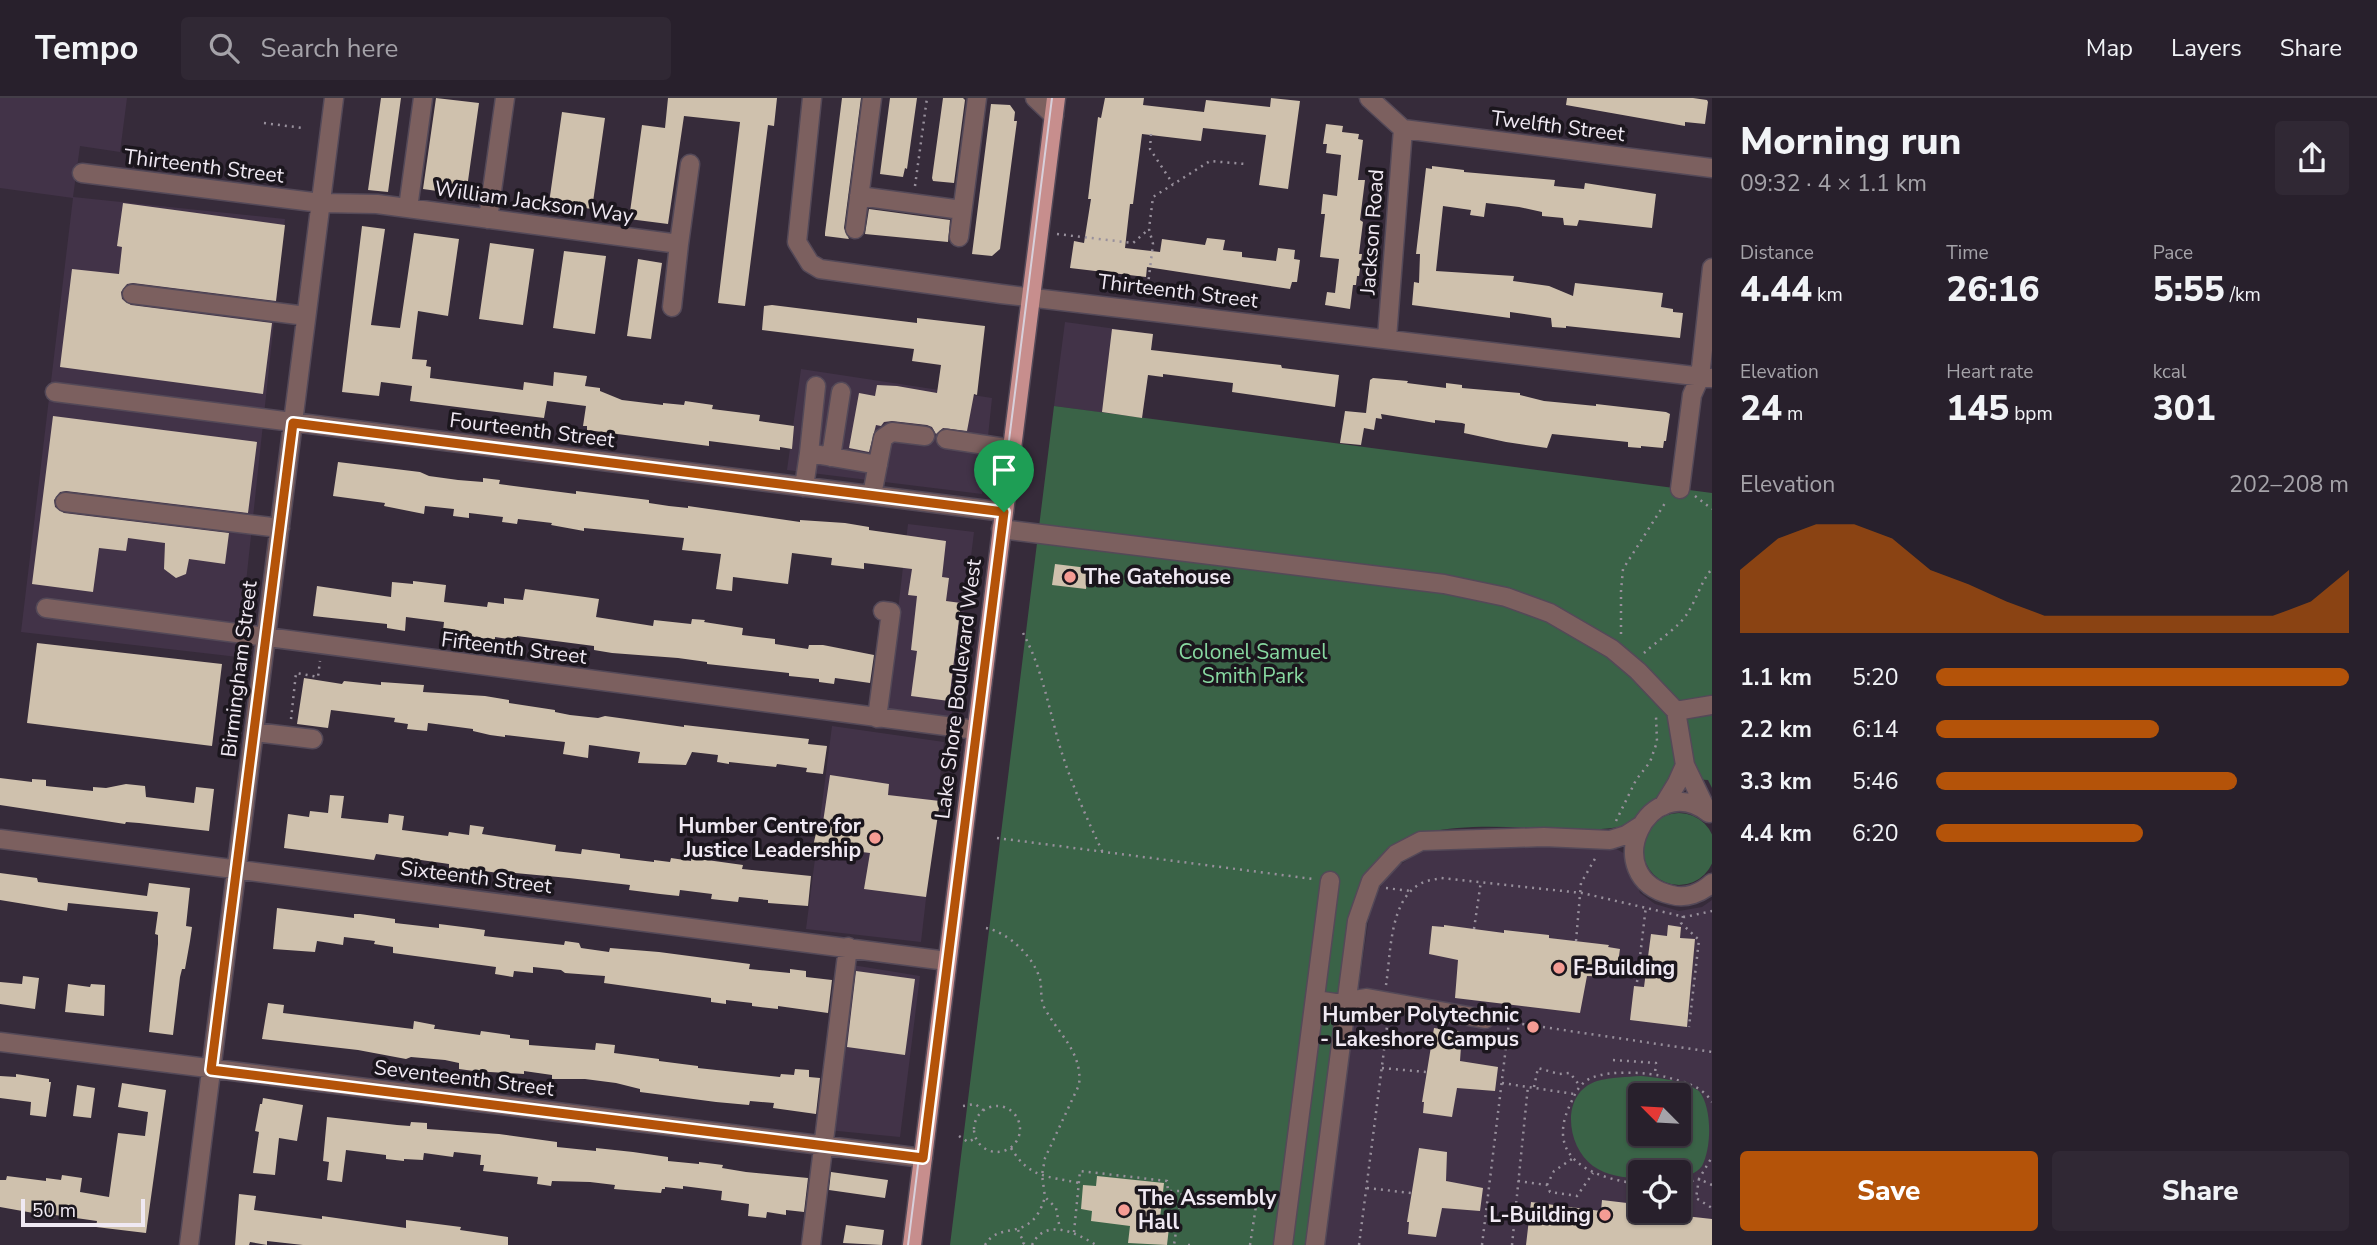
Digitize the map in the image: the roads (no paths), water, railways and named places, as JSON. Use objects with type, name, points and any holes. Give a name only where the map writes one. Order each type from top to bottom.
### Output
[{"type":"main road","name":"Lake Shore Boulevard West","points":[[912,1245],[1055,107]]},
{"type":"street","name":"Birmingham Street","points":[[189,1245],[334,98]]},
{"type":"street","points":[[408,208],[423,98]]},
{"type":"street","points":[[488,219],[505,98]]},
{"type":"street","name":"Thirteenth Street","points":[[812,98],[797,242],[810,262],[820,269],[1031,297],[1706,377]]},
{"type":"street","points":[[855,229],[872,98]]},
{"type":"street","points":[[959,237],[977,98]]},
{"type":"street","points":[[1035,98],[1055,107]]},
{"type":"street","points":[[1369,98],[1403,130]]},
{"type":"street","name":"Twelfth Street","points":[[1403,130],[1712,168]]},
{"type":"street","name":"Jackson Road","points":[[1387,338],[1403,130]]},
{"type":"street","points":[[672,307],[690,164]]},
{"type":"street","name":"Thirteenth Street","points":[[82,173],[321,203]]},
{"type":"street","points":[[859,196],[962,210]]},
{"type":"street","name":"William Jackson Way","points":[[321,203],[377,204],[679,244]]},
{"type":"street","points":[[1681,489],[1692,395],[1706,377],[1712,268]]},
{"type":"street","points":[[132,294],[306,316]]},
{"type":"street","points":[[804,486],[816,386]]},
{"type":"street","name":"Fourteenth Street","points":[[55,392],[872,495],[1003,520],[1456,586],[1506,597],[1550,613],[1612,649],[1631,664],[1676,711]]},
{"type":"street","points":[[831,457],[841,392]]},
{"type":"street","points":[[872,495],[883,438],[892,432],[925,436]]},
{"type":"street","points":[[946,439],[1012,449]]},
{"type":"street","points":[[809,453],[878,465]]},
{"type":"street","points":[[65,502],[280,528]]},
{"type":"street","name":"Fifteenth Street","points":[[46,608],[976,730]]},
{"type":"street","points":[[877,718],[891,612],[883,611]]},
{"type":"street","points":[[1709,813],[1685,765],[1676,711],[1712,705]]},
{"type":"street","points":[[254,732],[313,739]]},
{"type":"street","points":[[1663,806],[1685,765]]},
{"type":"street","points":[[1315,1245],[1349,1001],[1357,921],[1371,881],[1396,854],[1421,841],[1608,839],[1626,835],[1663,806],[1693,804],[1709,813]]},
{"type":"street","points":[[1640,826],[1634,841],[1634,856],[1639,871],[1648,884],[1676,897],[1692,895],[1712,883]]},
{"type":"street","name":"Sixteenth Street","points":[[0,839],[947,961]]},
{"type":"street","points":[[1608,839],[1634,856]]},
{"type":"street","points":[[1283,1245],[1329,881]]},
{"type":"street","points":[[1324,920],[1357,921]]},
{"type":"street","points":[[811,1245],[848,947]]},
{"type":"street","points":[[1316,1000],[1335,1003],[1367,998],[1485,1019]]},
{"type":"street","name":"Seventeenth Street","points":[[0,1042],[923,1158]]},
{"type":"street","points":[[1290,1193],[1322,1197]]},
{"type":"tram line","points":[[908,1245],[1052,98]]},
{"type":"place","name":"The Gatehouse","points":[[1070,577]]},
{"type":"place","name":"Humber Centre for Justice Leadership","points":[[875,838]]},
{"type":"place","name":"F-Building","points":[[1559,968]]},
{"type":"place","name":"Humber Polytechnic - Lakeshore Campus","points":[[1533,1027]]},
{"type":"place","name":"The Assembly Hall","points":[[1124,1210]]},
{"type":"place","name":"L-Building","points":[[1605,1215]]},
{"type":"park label","name":"Colonel Samuel Smith Park","points":[[1253,664]]}]
